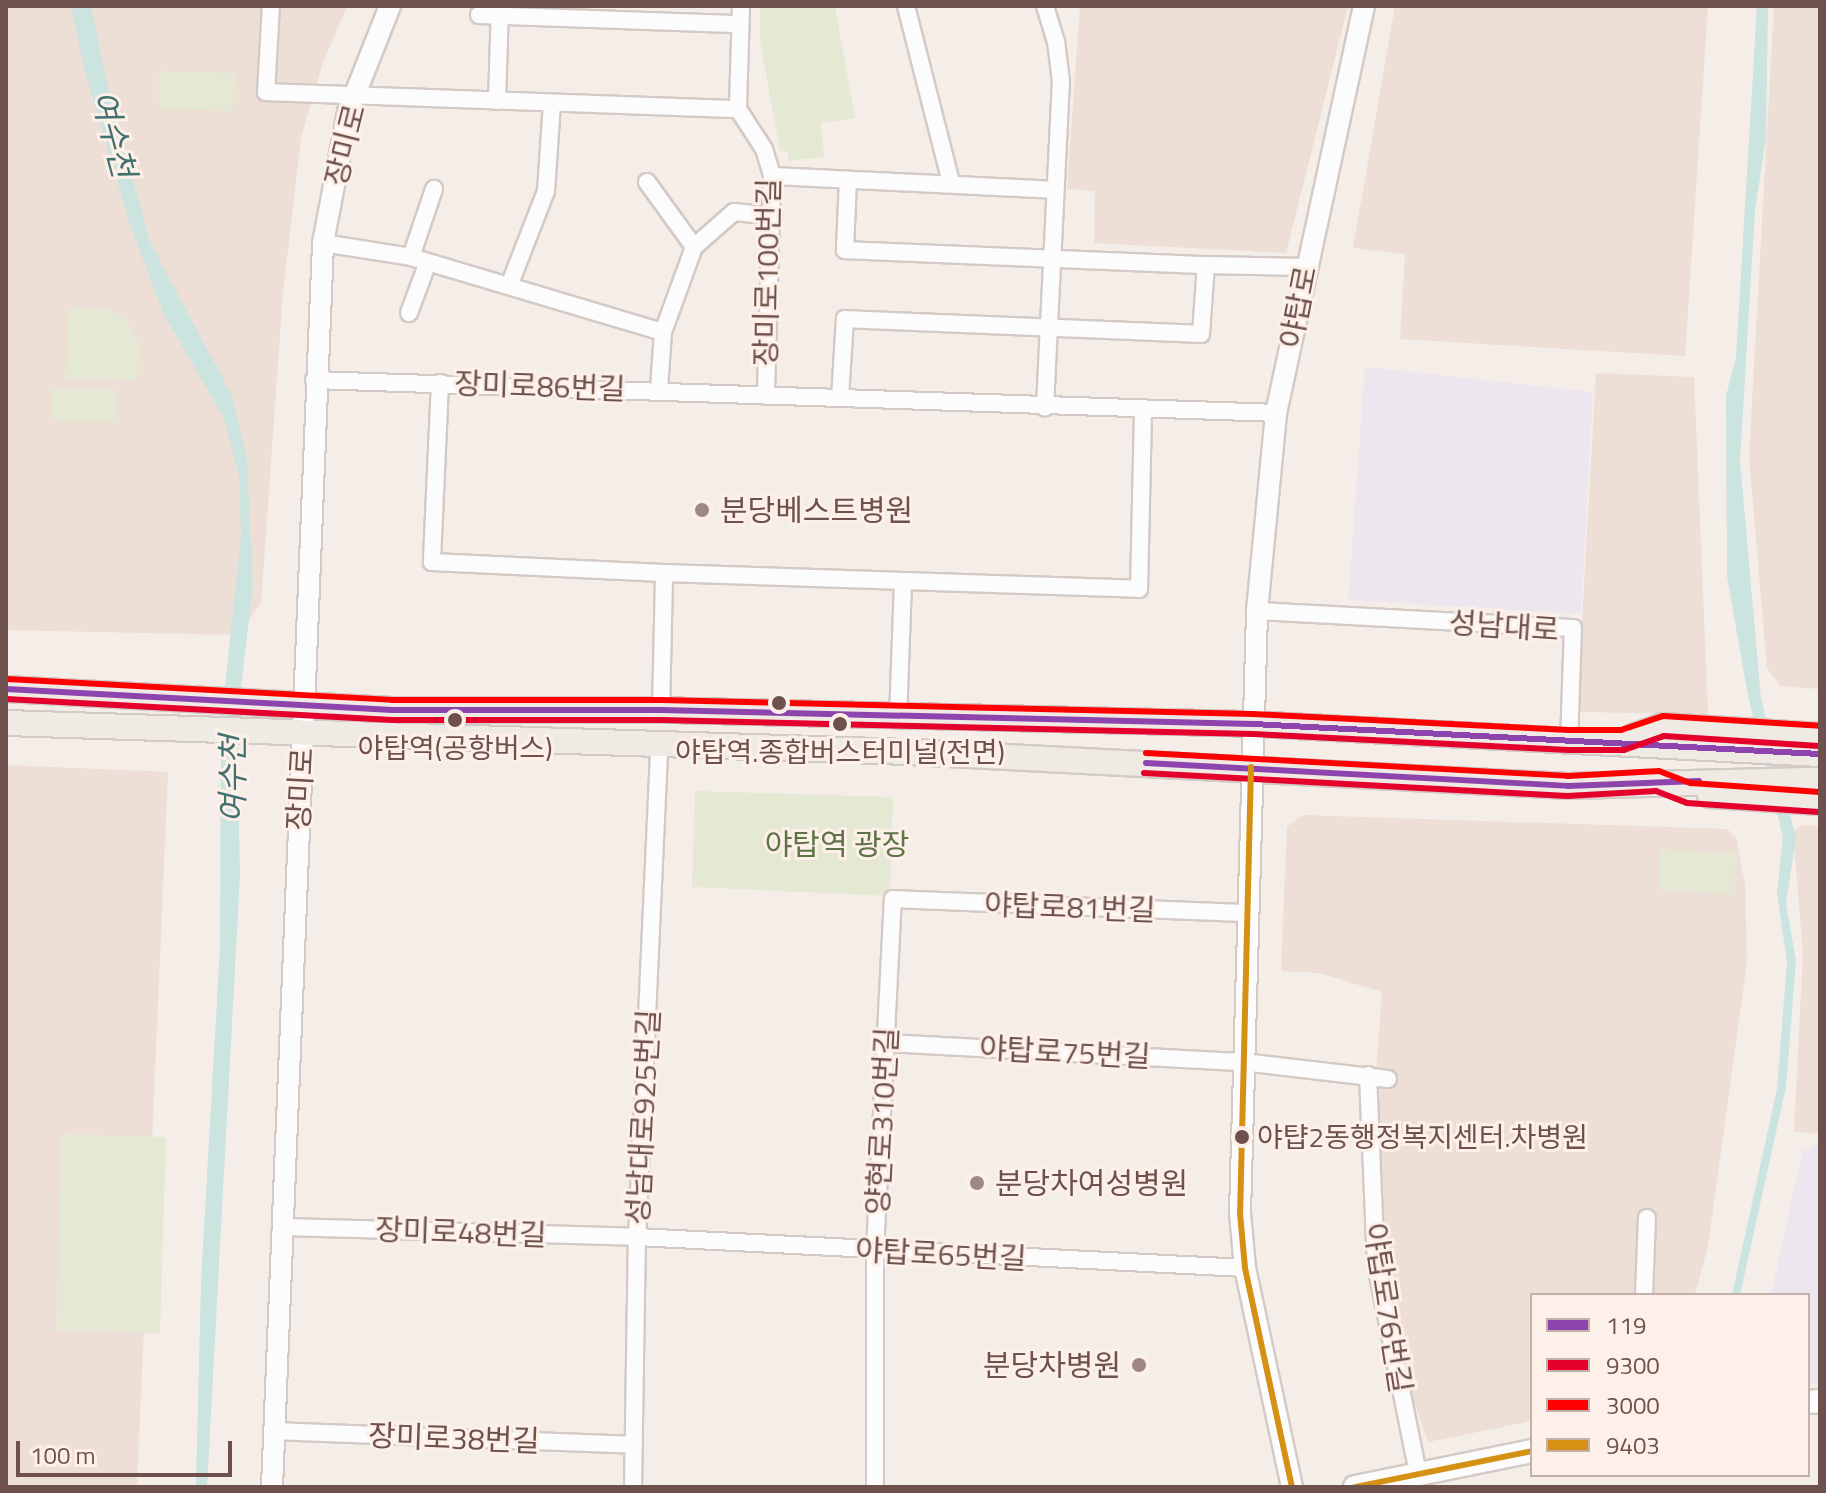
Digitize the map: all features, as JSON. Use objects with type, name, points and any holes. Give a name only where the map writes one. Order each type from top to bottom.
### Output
[{"type":"main road","points":[[6,689],[306,707],[661,710],[898,719],[1253,724],[1569,740],[1720,738],[1789,743],[1820,754]]},
{"type":"main road","points":[[6,723],[303,736],[1251,767],[1568,786],[1658,781],[1804,793],[1820,780]]},
{"type":"main road","points":[[1789,743],[1820,736]]},
{"type":"main road","points":[[1355,1487],[1530,1451]]},
{"type":"street","points":[[271,6],[266,92],[738,109],[741,6]]},
{"type":"street","name":"장미로","points":[[272,1487],[306,707],[314,380],[323,243],[348,112],[390,6]]},
{"type":"street","points":[[906,6],[951,183]]},
{"type":"street","points":[[1045,6],[1056,41],[1061,80],[1045,408]]},
{"type":"street","name":"야탑로","points":[[1292,1487],[1245,1268],[1243,1062],[1257,611],[1276,413],[1305,267],[1364,6]]},
{"type":"street","points":[[497,101],[500,11]]},
{"type":"street","points":[[479,15],[500,11],[740,24]]},
{"type":"street","points":[[509,286],[546,191],[552,103]]},
{"type":"street","name":"장미로100번길","points":[[738,109],[764,149],[772,176],[774,216],[766,396]]},
{"type":"street","points":[[772,176],[1055,190]]},
{"type":"street","points":[[848,180],[845,250],[1305,267]]},
{"type":"street","points":[[647,182],[694,247]]},
{"type":"street","points":[[411,257],[434,189]]},
{"type":"street","points":[[659,389],[663,332],[694,247],[734,212],[774,216]]},
{"type":"street","points":[[323,243],[411,257],[663,332]]},
{"type":"street","points":[[409,313],[428,262]]},
{"type":"street","points":[[840,398],[845,319],[1201,334],[1206,265]]},
{"type":"street","name":"장미로86번길","points":[[314,380],[659,389],[1045,408],[1276,413]]},
{"type":"street","points":[[440,383],[432,562],[664,573],[1139,589],[1143,410]]},
{"type":"street","points":[[661,710],[664,573]]},
{"type":"street","points":[[898,719],[903,581]]},
{"type":"street","name":"성남대로","points":[[1257,611],[1573,628],[1569,740]]},
{"type":"street","name":"성남대로925번길","points":[[633,1487],[637,1237],[659,746]]},
{"type":"street","name":"야탑로81번길","points":[[893,899],[1248,913]]},
{"type":"street","name":"양현로310번길","points":[[875,1487],[875,1251],[893,899]]},
{"type":"street","name":"야탑로75번길","points":[[887,1043],[1243,1062]]},
{"type":"street","points":[[1243,1062],[1388,1079]]},
{"type":"street","name":"야탑로76번길","points":[[1368,1075],[1376,1265],[1418,1474]]},
{"type":"street","points":[[1644,1293],[1647,1218]]},
{"type":"street","name":"장미로48번길","points":[[284,1227],[637,1237]]},
{"type":"street","name":"야탑로65번길","points":[[637,1237],[1245,1268]]},
{"type":"street","name":"장미로38번길","points":[[274,1431],[634,1445]]},
{"type":"shaded area","points":[[6,6],[347,6],[322,65],[301,138],[283,292],[261,604],[237,635],[6,630]]},
{"type":"shaded area","points":[[1080,6],[1348,6],[1286,253],[1094,243],[1095,191],[1067,189]]},
{"type":"shaded area","points":[[1395,6],[1708,6],[1685,356],[1400,339],[1405,254],[1353,248]]},
{"type":"shaded area","points":[[1774,6],[1820,6],[1820,689],[1780,686],[1767,668],[1749,456]]},
{"type":"shaded area","points":[[1365,367],[1593,392],[1581,614],[1348,600]]},
{"type":"shaded area","points":[[1596,373],[1694,377],[1708,714],[1577,712]]},
{"type":"shaded area","points":[[6,765],[168,772],[137,1487],[6,1487]]},
{"type":"shaded area","points":[[1302,815],[1727,829],[1736,837],[1745,884],[1747,962],[1708,1246],[1696,1293],[1530,1293],[1530,1421],[1428,1442],[1404,1373],[1377,1237],[1376,1074],[1382,992],[1319,973],[1281,971],[1287,827]]},
{"type":"shaded area","points":[[1803,825],[1820,826],[1820,1134],[1794,1132],[1803,952],[1793,832]]},
{"type":"shaded area","points":[[1820,1143],[1820,1383],[1810,1384],[1810,1293],[1771,1293],[1802,1152]]},
{"type":"green space","points":[[760,6],[835,6],[855,118],[821,123],[824,157],[789,161],[787,151],[780,151],[760,41]]},
{"type":"green space","points":[[159,71],[234,73],[233,111],[159,109]]},
{"type":"green space","points":[[69,307],[112,310],[128,322],[138,342],[137,380],[65,379]]},
{"type":"green space","points":[[52,389],[118,390],[118,422],[52,421]]},
{"type":"green space","name":"야탑역 광장","points":[[695,791],[893,797],[890,896],[692,887]]},
{"type":"green space","points":[[1660,849],[1736,854],[1734,894],[1659,890]]},
{"type":"green space","points":[[62,1134],[166,1137],[160,1333],[56,1330]]},
{"type":"water","name":"여수천","points":[[71,6],[91,6],[112,107],[151,244],[232,396],[247,460],[253,586],[237,721],[240,876],[207,1487],[196,1487],[201,1282],[220,947],[221,724],[241,536],[239,475],[223,416],[164,315],[130,225],[84,68]]},
{"type":"water","points":[[1757,6],[1768,6],[1766,138],[1755,211],[1740,460],[1761,699],[1796,838],[1786,903],[1796,961],[1786,1087],[1740,1293],[1732,1293],[1777,1089],[1787,962],[1777,893],[1783,837],[1748,696],[1727,576],[1726,396],[1736,357]]},
{"type":"transit line","name":"3000","points":[[7,679],[392,700],[661,700],[1253,714],[1569,730],[1621,730],[1663,716],[1820,726]]},
{"type":"transit line","name":"119","points":[[6,689],[392,710],[661,710],[1253,724],[1820,754]]},
{"type":"transit line","name":"9300","points":[[6,699],[392,720],[661,720],[1253,734],[1569,750],[1624,750],[1664,736],[1819,746]]},
{"type":"transit line","name":"3000","points":[[1146,753],[1568,776],[1659,771],[1691,783],[1820,792]]},
{"type":"transit line","name":"119","points":[[1146,763],[1568,786],[1699,781]]},
{"type":"transit line","name":"9403","points":[[1251,767],[1240,1213],[1245,1268],[1292,1487]]},
{"type":"transit line","name":"9300","points":[[1144,773],[1567,796],[1656,791],[1687,803],[1819,812]]},
{"type":"transit line","name":"9403","points":[[1355,1487],[1530,1451]]},
{"type":"place","name":"분당베스트병원","points":[[702,510]]},
{"type":"place","name":"야탑역(공항버스)","points":[[455,720]]},
{"type":"place","name":"야탑역.종합버스터미널(전면)","points":[[840,724]]},
{"type":"place","name":"야턉2동행정복지센터.차병원","points":[[1242,1137]]},
{"type":"place","name":"분당차여성병원","points":[[977,1183]]},
{"type":"place","name":"분당차병원","points":[[1139,1365]]}]
